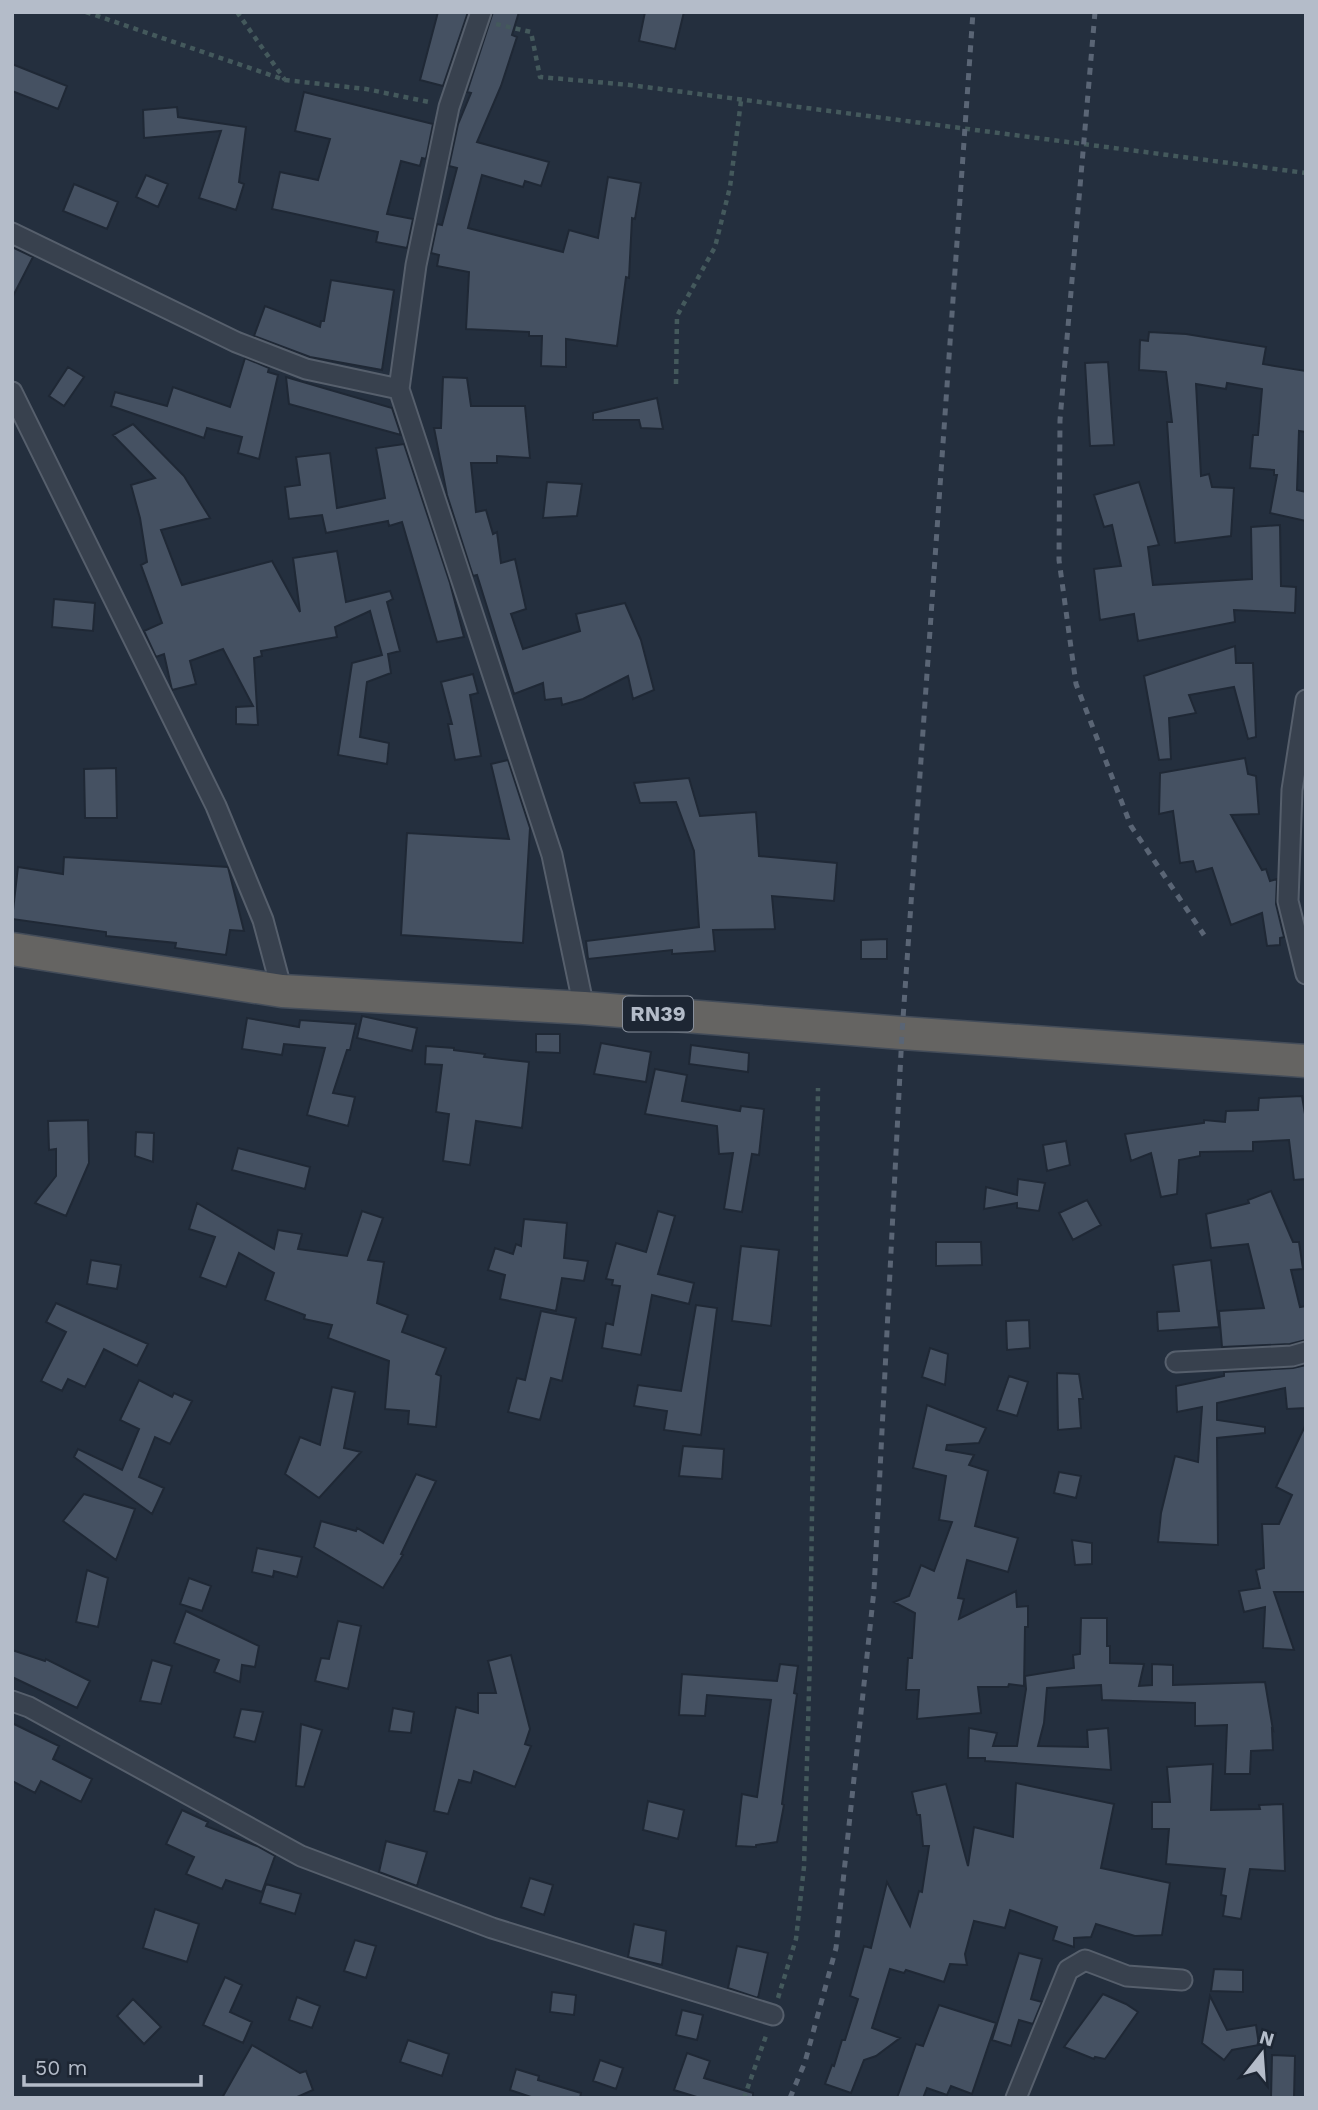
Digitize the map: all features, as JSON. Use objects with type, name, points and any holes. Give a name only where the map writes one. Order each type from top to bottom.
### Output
[{"type":"highway","name":"RN39","points":[[12,949],[282,991],[584,1008],[1306,1061]]},
{"type":"street","points":[[480,16],[449,107],[416,265],[399,389],[552,855],[584,1008]]},
{"type":"street","points":[[12,233],[236,342],[306,369],[399,389]]},
{"type":"street","points":[[12,392],[216,806],[263,920],[282,991]]},
{"type":"street","points":[[1306,700],[1288,901],[1306,974]]},
{"type":"street","points":[[1176,1362],[1292,1356],[1306,1352]]},
{"type":"street","points":[[12,1701],[29,1707],[301,1856],[492,1928],[773,2015]]},
{"type":"street","points":[[1016,2098],[1068,1970],[1085,1960],[1127,1976],[1182,1980]]},
{"type":"path","points":[[86,12],[285,80],[366,89],[449,107]]},
{"type":"path","points":[[237,12],[285,80]]},
{"type":"path","points":[[480,16],[531,32],[540,77],[630,85],[1306,173]]},
{"type":"path","points":[[676,384],[677,316],[715,247],[730,187],[741,101]]},
{"type":"path","points":[[744,2098],[796,1939],[804,1867],[810,1655],[818,1088]]},
{"type":"building","points":[[438,12],[468,12],[443,86],[420,80]]},
{"type":"building","points":[[493,12],[519,12],[512,35],[517,37],[501,86],[477,142],[549,162],[541,186],[525,181],[523,187],[482,175],[468,228],[563,252],[569,230],[598,238],[608,177],[641,183],[635,219],[632,218],[629,278],[626,277],[617,346],[566,339],[566,367],[541,366],[542,336],[529,336],[529,332],[466,329],[469,272],[437,266],[439,255],[431,253],[437,224],[442,225],[457,168],[449,166],[458,124],[471,93],[467,92]]},
{"type":"building","points":[[645,12],[684,12],[675,49],[639,41]]},
{"type":"building","points":[[12,64],[67,86],[58,109],[12,91]]},
{"type":"building","points":[[304,92],[433,124],[426,159],[422,158],[420,166],[401,161],[387,214],[413,219],[407,248],[376,242],[378,232],[272,209],[280,172],[318,180],[330,139],[295,131]]},
{"type":"building","points":[[177,107],[178,117],[246,127],[239,182],[244,184],[236,210],[199,198],[221,131],[144,138],[143,110]]},
{"type":"building","points":[[146,175],[168,184],[158,207],[136,197]]},
{"type":"building","points":[[74,184],[118,202],[107,229],[63,211]]},
{"type":"building","points":[[12,247],[33,257],[12,298]]},
{"type":"building","points":[[331,280],[394,290],[382,370],[310,357],[254,336],[265,306],[320,327],[321,321],[324,321]]},
{"type":"building","points":[[1149,332],[1186,334],[1266,347],[1263,364],[1306,371],[1306,432],[1299,431],[1297,490],[1306,492],[1306,521],[1270,513],[1277,475],[1274,475],[1274,470],[1250,468],[1253,435],[1258,435],[1262,389],[1227,383],[1226,389],[1196,384],[1201,476],[1209,474],[1212,487],[1234,488],[1231,536],[1175,543],[1167,422],[1172,422],[1166,372],[1139,370],[1140,340],[1148,341]]},
{"type":"building","points":[[245,358],[269,368],[268,372],[278,375],[259,459],[238,453],[242,437],[207,428],[204,438],[111,406],[115,392],[167,406],[173,387],[230,407]]},
{"type":"building","points":[[1108,362],[1114,445],[1090,446],[1085,363]]},
{"type":"building","points":[[68,367],[84,377],[64,406],[49,396]]},
{"type":"building","points":[[286,377],[392,408],[401,435],[289,404]]},
{"type":"building","points":[[443,377],[467,378],[471,406],[525,406],[530,458],[497,456],[497,463],[471,463],[476,512],[486,510],[493,534],[497,532],[501,563],[515,559],[526,609],[511,614],[523,649],[580,631],[576,614],[625,603],[641,640],[654,690],[633,699],[628,676],[583,699],[562,705],[561,698],[545,700],[543,683],[514,694],[477,575],[473,576],[447,495],[434,428],[441,428]]},
{"type":"building","points":[[657,398],[663,429],[641,428],[639,420],[593,420],[593,413]]},
{"type":"building","points":[[133,424],[184,476],[210,518],[161,530],[182,585],[272,561],[300,612],[293,558],[337,551],[346,602],[390,591],[393,599],[387,602],[400,651],[388,654],[391,673],[367,682],[360,737],[389,743],[387,764],[338,755],[352,663],[382,655],[370,611],[335,627],[337,637],[261,651],[262,656],[254,658],[258,725],[236,724],[236,707],[253,706],[223,649],[190,661],[196,684],[172,690],[164,654],[156,657],[144,631],[162,623],[141,565],[147,562],[131,485],[155,478],[113,435]]},
{"type":"building","points":[[404,444],[450,583],[464,637],[437,642],[402,522],[389,526],[388,521],[326,533],[322,515],[289,519],[285,487],[300,485],[296,457],[330,453],[337,508],[385,498],[376,448]]},
{"type":"building","points":[[547,482],[582,484],[577,516],[543,518]]},
{"type":"building","points":[[1139,482],[1159,545],[1148,547],[1153,585],[1252,579],[1251,527],[1280,525],[1281,586],[1296,587],[1295,613],[1234,610],[1235,622],[1138,641],[1134,614],[1100,620],[1094,569],[1121,566],[1112,525],[1104,527],[1094,495]]},
{"type":"building","points":[[54,599],[95,603],[93,631],[52,627]]},
{"type":"building","points":[[1235,646],[1236,663],[1253,663],[1256,737],[1248,739],[1234,687],[1189,695],[1196,713],[1169,718],[1171,759],[1159,760],[1144,676]]},
{"type":"building","points":[[473,674],[478,693],[470,695],[481,756],[455,760],[448,724],[452,724],[441,682]]},
{"type":"building","points":[[1245,758],[1248,774],[1256,776],[1259,814],[1231,815],[1262,870],[1266,869],[1270,881],[1277,879],[1276,904],[1284,937],[1280,938],[1280,945],[1267,946],[1262,913],[1231,925],[1212,868],[1196,872],[1193,861],[1180,863],[1173,811],[1159,814],[1160,773]]},
{"type":"building","points":[[508,760],[530,828],[523,943],[401,935],[407,833],[509,839],[491,764]]},
{"type":"building","points":[[116,768],[117,818],[85,818],[84,769]]},
{"type":"building","points":[[689,778],[700,816],[756,812],[759,856],[837,863],[834,901],[772,896],[775,929],[713,930],[715,951],[672,954],[672,950],[588,959],[586,941],[699,927],[694,851],[676,802],[640,803],[634,783]]},
{"type":"building","points":[[64,857],[228,867],[244,931],[230,930],[226,955],[175,948],[176,943],[106,936],[106,932],[12,919],[18,867],[63,874]]},
{"type":"building","points":[[887,939],[887,959],[861,959],[861,940]]},
{"type":"building","points":[[362,1016],[417,1028],[412,1051],[357,1038]]},
{"type":"building","points":[[247,1018],[299,1027],[300,1020],[356,1024],[350,1050],[347,1050],[333,1093],[355,1097],[348,1126],[307,1115],[325,1048],[284,1044],[282,1055],[242,1049]]},
{"type":"building","points":[[536,1034],[560,1034],[560,1053],[536,1052]]},
{"type":"building","points":[[601,1043],[651,1052],[646,1082],[594,1074]]},
{"type":"building","points":[[691,1045],[749,1053],[748,1072],[689,1064]]},
{"type":"building","points":[[426,1046],[454,1048],[485,1054],[484,1057],[529,1062],[522,1128],[476,1121],[470,1165],[443,1161],[449,1114],[436,1112],[442,1065],[425,1064]]},
{"type":"building","points":[[655,1069],[687,1075],[682,1101],[740,1111],[741,1106],[764,1109],[759,1155],[752,1154],[742,1212],[724,1209],[733,1153],[719,1154],[717,1126],[645,1114]]},
{"type":"building","points":[[1302,1096],[1306,1120],[1306,1179],[1294,1180],[1289,1140],[1253,1142],[1253,1151],[1200,1152],[1200,1156],[1179,1160],[1177,1194],[1161,1197],[1151,1153],[1131,1161],[1125,1134],[1204,1123],[1204,1120],[1225,1122],[1226,1111],[1258,1110],[1259,1098]]},
{"type":"building","points":[[88,1120],[89,1163],[66,1216],[35,1203],[56,1176],[56,1149],[49,1150],[48,1121]]},
{"type":"building","points":[[136,1132],[154,1133],[153,1162],[135,1156]]},
{"type":"building","points":[[1066,1141],[1070,1165],[1047,1171],[1043,1145]]},
{"type":"building","points":[[238,1148],[310,1167],[305,1189],[232,1170]]},
{"type":"building","points":[[1018,1179],[1045,1183],[1039,1211],[1017,1208],[1017,1203],[984,1209],[986,1187],[1017,1195]]},
{"type":"building","points":[[1271,1191],[1293,1242],[1299,1242],[1303,1269],[1291,1270],[1300,1307],[1306,1306],[1306,1340],[1290,1344],[1222,1347],[1219,1311],[1264,1308],[1248,1244],[1211,1248],[1206,1214],[1249,1203],[1248,1200]]},
{"type":"building","points":[[1087,1200],[1101,1225],[1073,1240],[1059,1213]]},
{"type":"building","points":[[197,1203],[274,1249],[278,1230],[302,1234],[298,1249],[347,1256],[362,1211],[383,1218],[368,1260],[384,1262],[377,1303],[408,1315],[402,1332],[446,1348],[436,1374],[441,1376],[436,1427],[408,1424],[409,1411],[385,1409],[389,1361],[328,1338],[332,1325],[304,1319],[305,1315],[265,1300],[274,1273],[239,1253],[226,1287],[200,1277],[215,1237],[189,1229]]},
{"type":"building","points":[[658,1211],[675,1216],[658,1274],[694,1283],[689,1304],[652,1295],[641,1355],[602,1348],[606,1323],[613,1325],[620,1286],[612,1285],[613,1280],[606,1279],[616,1243],[646,1252]]},
{"type":"building","points":[[524,1219],[567,1223],[564,1258],[588,1261],[584,1281],[562,1278],[556,1311],[500,1299],[505,1275],[488,1270],[495,1248],[513,1254],[516,1244],[521,1246]]},
{"type":"building","points":[[936,1242],[981,1242],[982,1265],[936,1266]]},
{"type":"building","points":[[741,1246],[779,1250],[771,1326],[732,1321]]},
{"type":"building","points":[[91,1260],[121,1265],[117,1289],[87,1284]]},
{"type":"building","points":[[1211,1260],[1219,1327],[1158,1331],[1157,1312],[1179,1311],[1173,1265]]},
{"type":"building","points":[[56,1303],[148,1344],[137,1366],[104,1349],[85,1387],[68,1379],[62,1391],[41,1381],[66,1332],[46,1322]]},
{"type":"building","points":[[696,1305],[717,1308],[701,1435],[664,1430],[667,1411],[634,1406],[638,1385],[681,1391]]},
{"type":"building","points":[[541,1311],[576,1318],[562,1381],[551,1378],[540,1420],[508,1412],[517,1378],[525,1380]]},
{"type":"building","points":[[1029,1320],[1030,1348],[1007,1350],[1006,1321]]},
{"type":"building","points":[[930,1348],[948,1354],[945,1385],[922,1377]]},
{"type":"building","points":[[1306,1365],[1306,1408],[1287,1409],[1285,1388],[1217,1403],[1217,1420],[1265,1427],[1265,1433],[1217,1438],[1218,1545],[1158,1542],[1161,1513],[1175,1456],[1198,1462],[1202,1407],[1177,1412],[1176,1386],[1224,1376],[1224,1372]]},
{"type":"building","points":[[1057,1373],[1079,1374],[1083,1399],[1079,1399],[1081,1428],[1058,1430]]},
{"type":"building","points":[[1009,1376],[1028,1382],[1017,1416],[997,1410]]},
{"type":"building","points":[[139,1380],[172,1397],[174,1393],[192,1401],[170,1444],[155,1437],[139,1477],[164,1488],[152,1514],[74,1457],[78,1449],[122,1470],[139,1429],[120,1420]]},
{"type":"building","points":[[332,1387],[355,1392],[344,1448],[361,1452],[319,1498],[285,1474],[300,1437],[320,1445]]},
{"type":"building","points":[[927,1405],[986,1428],[979,1443],[947,1445],[946,1450],[974,1455],[969,1465],[988,1471],[975,1526],[1018,1538],[1008,1572],[967,1560],[958,1598],[964,1599],[959,1619],[1016,1591],[1017,1607],[1028,1606],[1028,1627],[1025,1627],[1024,1686],[1009,1684],[1008,1687],[978,1687],[981,1713],[917,1719],[919,1690],[906,1690],[908,1658],[912,1658],[915,1613],[894,1602],[909,1596],[921,1565],[934,1571],[952,1522],[939,1520],[946,1476],[913,1468]]},
{"type":"building","points":[[1306,1424],[1306,1592],[1274,1592],[1294,1650],[1263,1648],[1265,1607],[1244,1612],[1239,1591],[1260,1588],[1256,1570],[1264,1568],[1262,1524],[1279,1524],[1292,1495],[1276,1487]]},
{"type":"building","points":[[683,1446],[724,1449],[722,1479],[679,1476]]},
{"type":"building","points":[[1059,1472],[1081,1476],[1076,1498],[1054,1493]]},
{"type":"building","points":[[416,1474],[436,1481],[401,1554],[403,1555],[383,1588],[314,1547],[321,1521],[356,1531],[357,1528],[383,1543]]},
{"type":"building","points":[[84,1494],[135,1509],[116,1560],[63,1521]]},
{"type":"building","points":[[1072,1540],[1092,1543],[1092,1564],[1075,1565]]},
{"type":"building","points":[[257,1548],[302,1557],[297,1577],[274,1571],[273,1577],[252,1572]]},
{"type":"building","points":[[87,1570],[108,1578],[98,1627],[76,1622]]},
{"type":"building","points":[[189,1578],[211,1586],[202,1611],[180,1604]]},
{"type":"building","points":[[186,1611],[259,1646],[255,1667],[242,1665],[240,1682],[214,1672],[219,1660],[174,1643]]},
{"type":"building","points":[[1081,1618],[1107,1618],[1110,1663],[1144,1664],[1139,1686],[1152,1685],[1152,1664],[1173,1665],[1173,1685],[1265,1682],[1273,1730],[1273,1750],[1251,1751],[1250,1774],[1225,1774],[1227,1725],[1195,1726],[1195,1703],[1102,1700],[1101,1685],[1047,1688],[1044,1723],[1038,1746],[1088,1747],[1087,1730],[1108,1728],[1111,1770],[968,1758],[969,1728],[997,1733],[993,1746],[1017,1746],[1026,1689],[1025,1676],[1074,1668],[1073,1655],[1080,1654]]},
{"type":"building","points":[[338,1621],[361,1626],[348,1689],[315,1681],[321,1658],[329,1659]]},
{"type":"building","points":[[12,1650],[45,1661],[46,1659],[90,1681],[77,1708],[12,1677]]},
{"type":"building","points":[[511,1655],[530,1729],[525,1744],[531,1746],[515,1787],[474,1771],[471,1783],[459,1780],[448,1814],[434,1811],[456,1707],[478,1713],[478,1693],[496,1693],[488,1661]]},
{"type":"building","points":[[152,1660],[172,1666],[161,1704],[140,1701]]},
{"type":"building","points":[[780,1664],[798,1666],[784,1805],[777,1842],[756,1847],[736,1846],[742,1794],[757,1797],[771,1700],[707,1695],[705,1716],[679,1715],[682,1674],[777,1681]]},
{"type":"building","points":[[393,1708],[414,1712],[411,1733],[389,1731]]},
{"type":"building","points":[[241,1709],[263,1712],[255,1742],[234,1737]]},
{"type":"building","points":[[12,1723],[59,1746],[53,1759],[92,1779],[81,1802],[41,1781],[35,1793],[12,1781]]},
{"type":"building","points":[[301,1724],[322,1730],[304,1787],[296,1786]]},
{"type":"building","points":[[1213,1764],[1211,1810],[1260,1809],[1259,1805],[1283,1804],[1285,1871],[1250,1869],[1241,1919],[1223,1916],[1226,1896],[1221,1895],[1225,1869],[1166,1864],[1169,1829],[1152,1829],[1152,1802],[1170,1802],[1167,1767]]},
{"type":"building","points":[[1016,1783],[1114,1804],[1101,1868],[1170,1883],[1162,1935],[1135,1936],[1096,1924],[1091,1937],[1074,1938],[1074,1947],[1053,1940],[1057,1927],[1010,1910],[1005,1928],[974,1921],[965,1954],[967,1965],[950,1964],[944,1982],[906,1970],[904,1973],[890,1969],[872,2028],[900,2038],[876,2056],[864,2060],[851,2093],[825,2084],[842,2040],[845,2040],[858,1999],[850,1996],[864,1946],[871,1948],[887,1882],[910,1926],[919,1891],[922,1892],[929,1846],[923,1846],[920,1815],[917,1815],[912,1792],[946,1784],[968,1866],[974,1827],[1013,1837]]},
{"type":"building","points":[[648,1801],[684,1810],[678,1839],[643,1830]]},
{"type":"building","points":[[182,1810],[208,1822],[206,1826],[275,1856],[262,1892],[226,1880],[222,1889],[186,1874],[194,1857],[166,1844]]},
{"type":"building","points":[[386,1841],[427,1852],[417,1886],[379,1872]]},
{"type":"building","points":[[530,1878],[553,1885],[544,1915],[521,1907]]},
{"type":"building","points":[[266,1884],[301,1894],[295,1914],[260,1903]]},
{"type":"building","points":[[155,1909],[199,1924],[187,1962],[143,1948]]},
{"type":"building","points":[[634,1924],[666,1931],[662,1965],[628,1957]]},
{"type":"building","points":[[355,1940],[376,1946],[366,1978],[344,1971]]},
{"type":"building","points":[[737,1946],[768,1953],[758,1998],[728,1988]]},
{"type":"building","points":[[1019,1953],[1042,1959],[1031,1999],[1042,2002],[1033,2024],[1019,2020],[1011,2046],[992,2040]]},
{"type":"building","points":[[1214,1969],[1243,1970],[1243,1992],[1211,1991]]},
{"type":"building","points":[[225,1977],[242,1985],[230,2012],[252,2022],[243,2043],[203,2025]]},
{"type":"building","points":[[552,1992],[576,1995],[574,2015],[550,2012]]},
{"type":"building","points":[[1103,1994],[1138,2012],[1105,2059],[1094,2059],[1064,2047]]},
{"type":"building","points":[[1210,1996],[1227,2030],[1256,2025],[1259,2045],[1232,2050],[1224,2060],[1202,2043]]},
{"type":"building","points":[[297,1997],[320,2006],[312,2028],[289,2020]]},
{"type":"building","points":[[133,1999],[161,2027],[144,2044],[117,2016]]},
{"type":"building","points":[[939,2005],[996,2023],[972,2094],[951,2086],[947,2095],[927,2088],[923,2098],[897,2098],[916,2044],[923,2046]]},
{"type":"building","points":[[682,2010],[703,2015],[697,2040],[676,2035]]},
{"type":"building","points":[[408,2040],[449,2054],[442,2076],[400,2062]]},
{"type":"building","points":[[252,2045],[300,2073],[306,2071],[313,2090],[295,2098],[222,2098]]},
{"type":"building","points":[[687,2053],[710,2061],[704,2078],[753,2093],[753,2098],[700,2098],[674,2090]]},
{"type":"building","points":[[1272,2055],[1295,2056],[1294,2098],[1271,2098]]},
{"type":"building","points":[[600,2060],[623,2068],[616,2089],[593,2081]]},
{"type":"building","points":[[516,2069],[539,2076],[538,2080],[581,2093],[580,2098],[534,2098],[510,2090]]},
{"type":"railway","points":[[790,2098],[805,2062],[836,1948],[874,1590],[902,1033],[973,12]]},
{"type":"railway","points":[[1095,12],[1060,420],[1059,560],[1076,684],[1131,826],[1204,935]]}]
